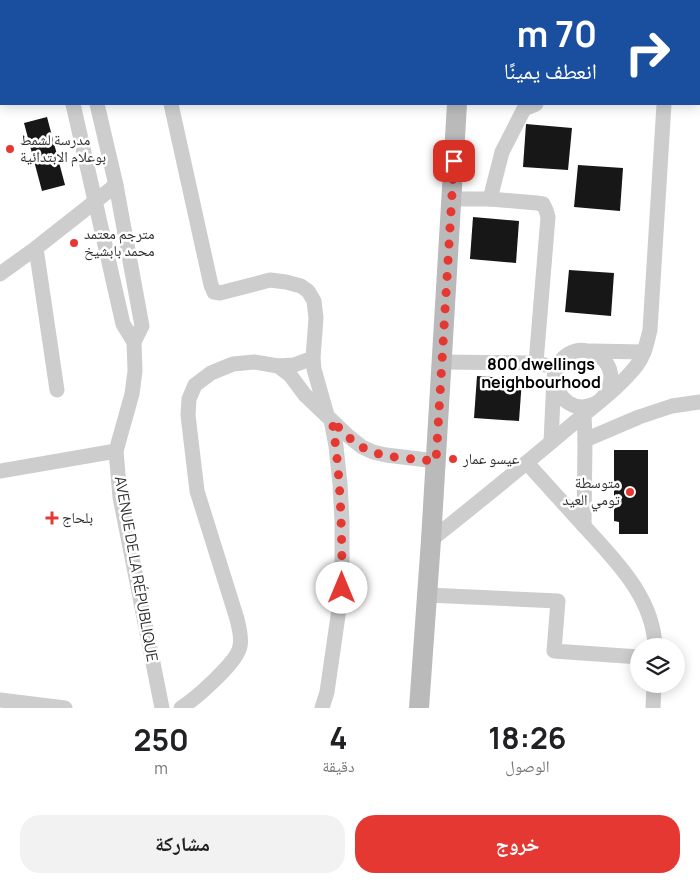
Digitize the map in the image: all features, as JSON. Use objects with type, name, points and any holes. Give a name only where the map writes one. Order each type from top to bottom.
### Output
[{"type":"main road","points":[[419,708],[457,105]]},
{"type":"street","name":"AVENUE DE LA RÉPUBLIQUE","points":[[73,105],[123,324],[134,342]]},
{"type":"street","name":"AVENUE DE LA RÉPUBLIQUE","points":[[97,105],[116,185],[142,326],[134,342],[135,371],[132,394],[116,451],[120,497],[162,708]]},
{"type":"street","points":[[170,105],[214,292],[220,293],[270,280],[301,286],[308,291],[314,301],[316,318],[314,369],[336,446],[342,522],[342,588],[327,692],[322,708]]},
{"type":"street","points":[[490,199],[502,152],[524,109],[534,105]]},
{"type":"street","points":[[431,540],[527,463],[624,379],[637,364],[644,352],[650,330],[664,105]]},
{"type":"street","points":[[0,274],[116,185]]},
{"type":"street","points":[[451,199],[490,199],[543,204],[548,217],[536,363]]},
{"type":"street","points":[[36,248],[57,390]]},
{"type":"street","points":[[552,442],[555,372],[562,359],[570,353],[579,350],[644,352]]},
{"type":"street","points":[[555,372],[556,387],[560,396],[568,402],[576,406],[586,406],[600,400],[610,384],[609,368],[597,354],[588,350]]},
{"type":"street","points":[[181,708],[232,662],[240,648],[241,636],[197,490],[188,415],[189,399],[195,385],[211,372],[233,364],[254,362],[278,366],[294,366],[313,358]]},
{"type":"street","points":[[442,362],[536,363],[555,372]]},
{"type":"street","points":[[278,366],[290,375],[305,395],[362,447],[372,452],[436,461]]},
{"type":"street","points":[[585,440],[639,417],[672,406],[700,402]]},
{"type":"street","points":[[584,414],[584,526]]},
{"type":"street","points":[[0,471],[116,451]]},
{"type":"street","points":[[527,463],[614,559],[637,590],[652,622],[654,638]]},
{"type":"street","points":[[427,595],[558,601],[554,651],[630,656]]},
{"type":"street","points":[[653,708],[654,693]]},
{"type":"street","points":[[0,700],[65,708]]},
{"type":"building","points":[[47,117],[65,185],[42,191],[24,123]]},
{"type":"building","points":[[526,124],[572,128],[568,170],[523,167]]},
{"type":"building","points":[[578,165],[623,168],[620,211],[574,207]]},
{"type":"building","points":[[473,217],[519,221],[516,263],[470,259]]},
{"type":"building","points":[[569,270],[614,273],[611,316],[565,312]]},
{"type":"building","points":[[477,376],[522,379],[519,421],[474,418]]},
{"type":"building","points":[[614,450],[648,450],[648,534],[619,534],[619,522],[614,521]]},
{"type":"place","name":"مدرسة لشمط بوعلام الابتدائية","points":[[10,149]]},
{"type":"place","name":"مترجم معتمد محمد بابشيخ","points":[[74,243]]},
{"type":"place","name":"عيسو عمار","points":[[453,459]]},
{"type":"place","name":"متوسطة تومي العيد","points":[[630,492]]},
{"type":"place","name":"بلحاج","points":[[52,518]]},
{"type":"district","name":"800 dwellings neighbourhood","points":[[541,373]]},
{"type":"route","points":[[342,588],[340,484],[332,420],[347,435],[372,452],[436,461],[454,161]]}]
